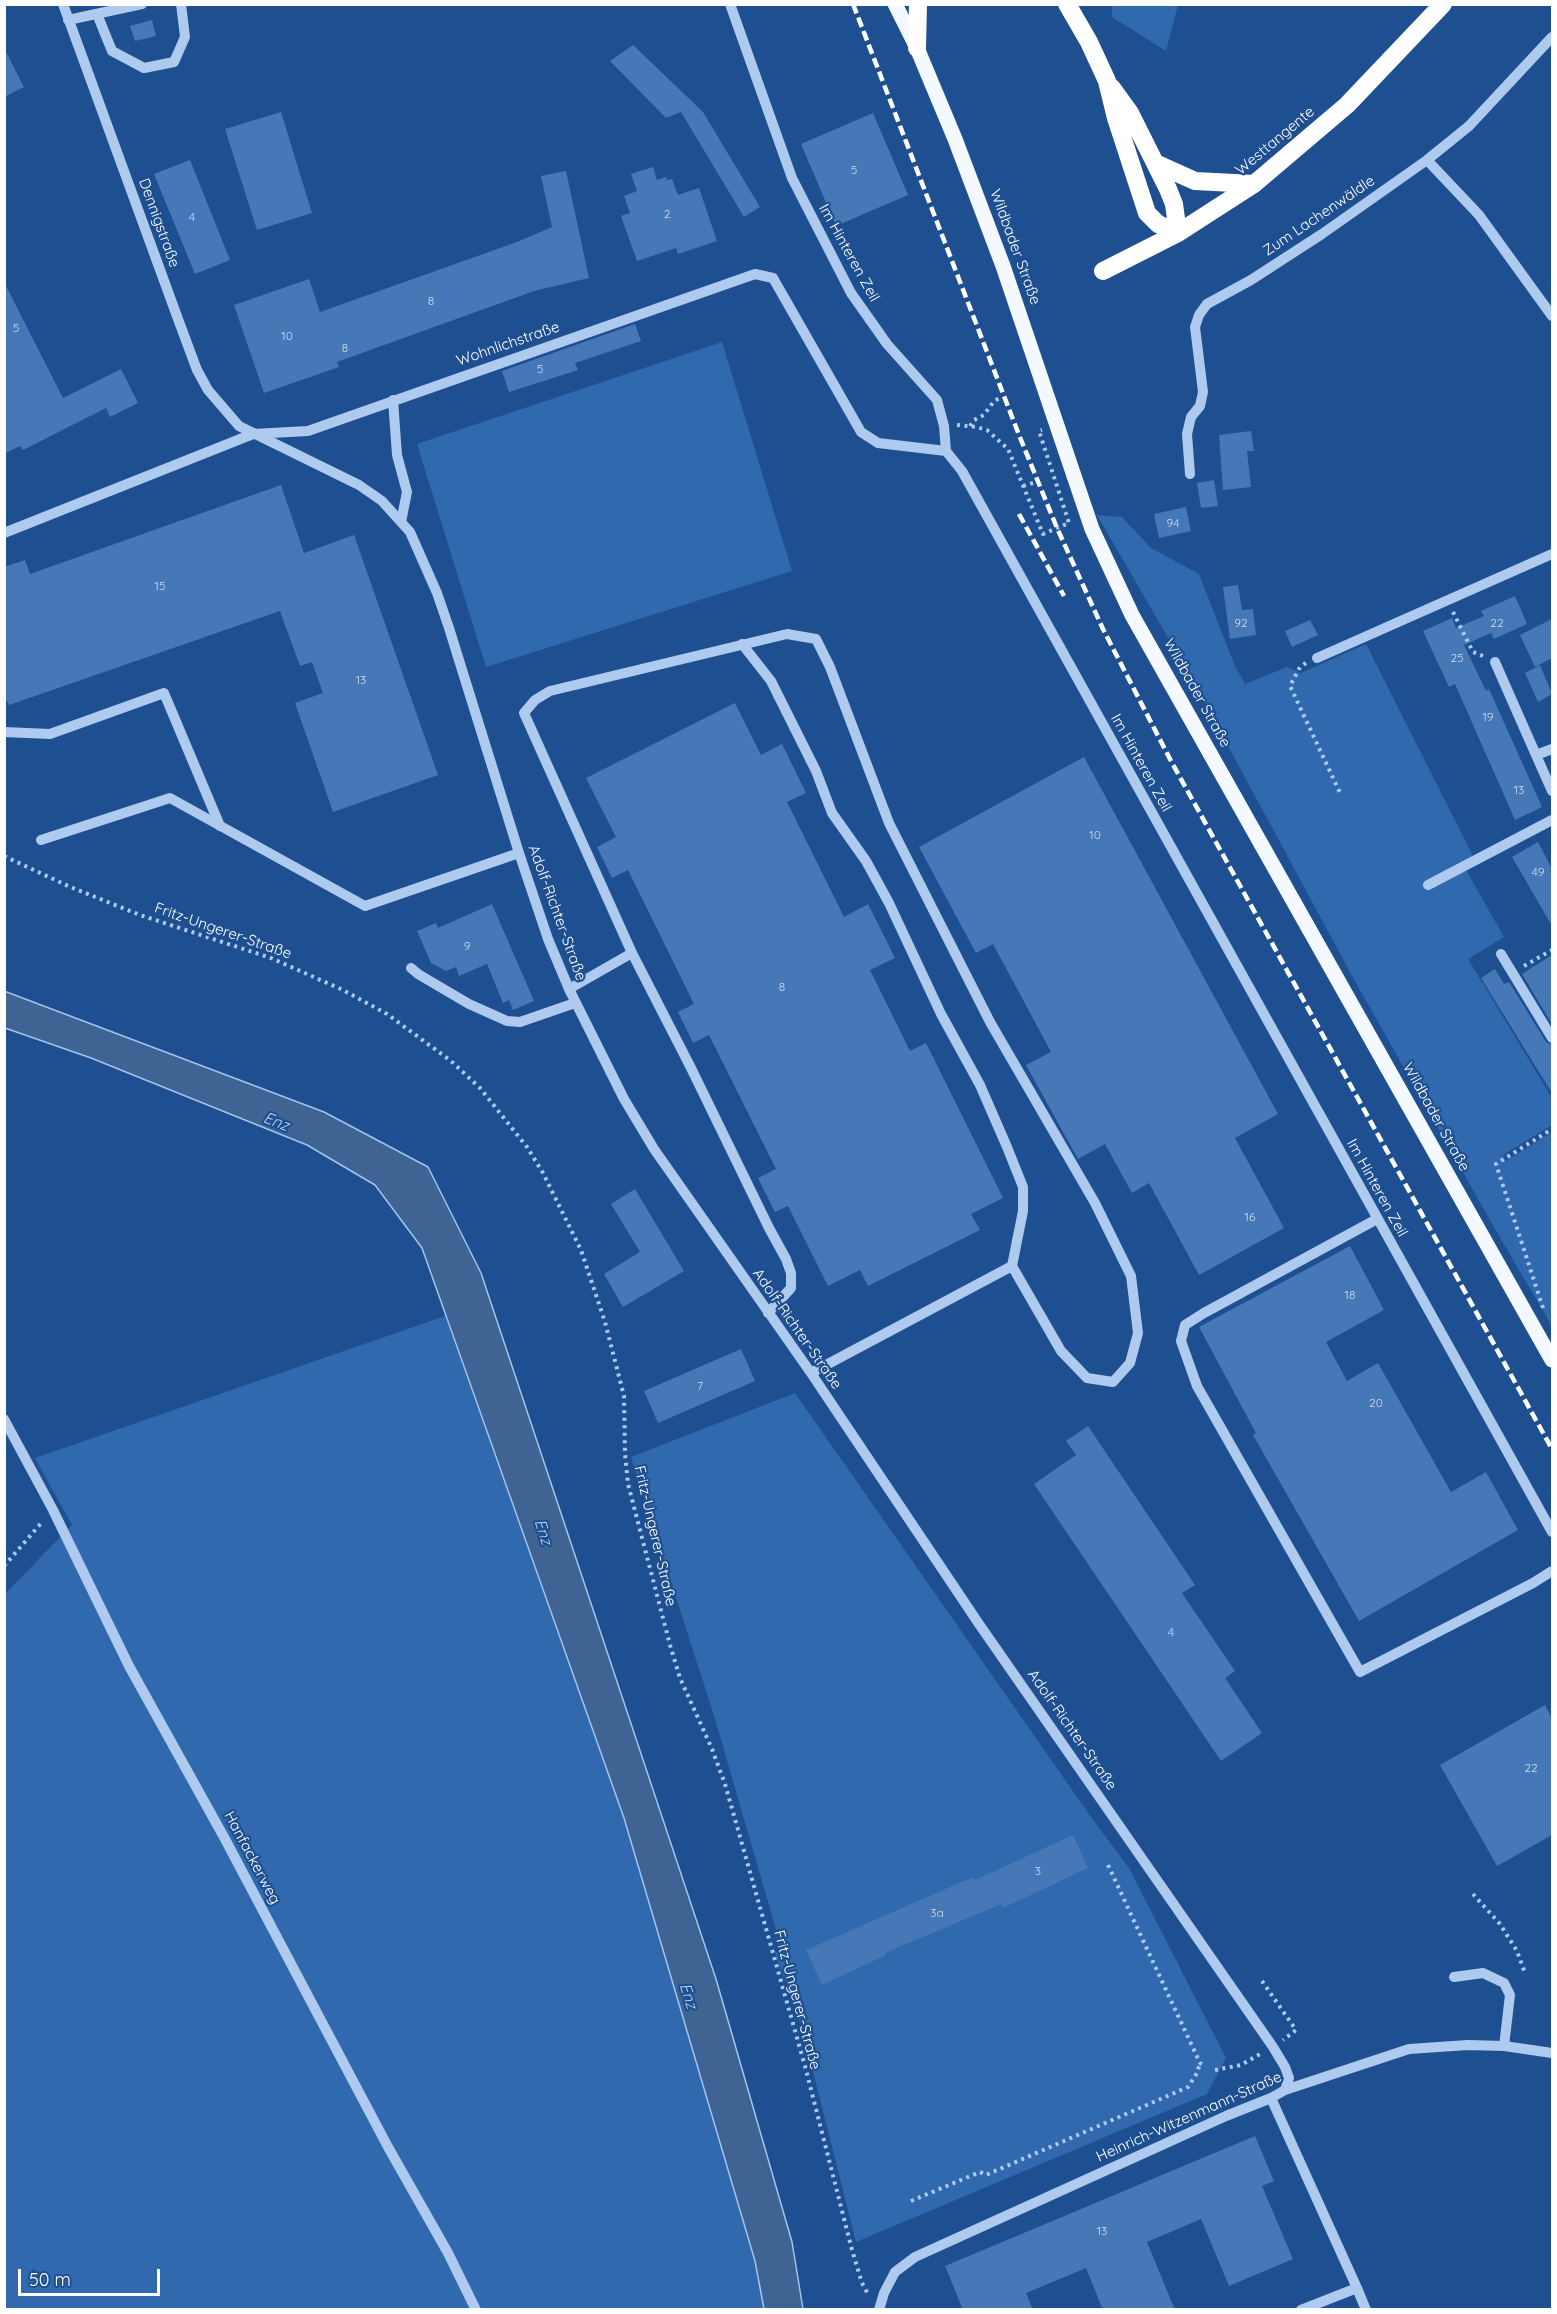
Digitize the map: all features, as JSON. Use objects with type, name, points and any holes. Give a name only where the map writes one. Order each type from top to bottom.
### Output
[{"type":"highway","points":[[917,48],[918,4]]},
{"type":"highway","points":[[1067,4],[1089,42],[1107,81],[1130,113],[1155,163],[1174,204],[1178,233]]},
{"type":"highway","name":"Westtangente","points":[[1103,271],[1178,233],[1254,183],[1347,105],[1443,4]]},
{"type":"highway","points":[[1107,81],[1116,118],[1147,213],[1158,224],[1178,233]]},
{"type":"highway","points":[[1155,163],[1195,181],[1254,183]]},
{"type":"main road","name":"Wildbader Straße","points":[[895,4],[917,48],[955,138],[1003,266],[1092,529],[1132,615],[1552,1360]]},
{"type":"street","name":"Dennigstraße","points":[[63,4],[197,370],[208,390],[228,414],[239,426],[253,434]]},
{"type":"street","points":[[68,20],[142,4]]},
{"type":"street","points":[[97,14],[112,51],[144,68],[174,62],[185,37],[181,4]]},
{"type":"street","name":"Im Hinteren Zeil","points":[[730,4],[792,178],[851,293],[887,344],[937,400],[944,426],[946,451],[962,471],[1552,1532]]},
{"type":"street","name":"Zum Lachenwäldle","points":[[1190,474],[1187,434],[1191,417],[1200,406],[1203,392],[1195,327],[1199,315],[1207,304],[1251,280],[1322,234],[1427,160],[1469,126],[1552,37]]},
{"type":"street","points":[[1427,160],[1479,215],[1552,316]]},
{"type":"street","name":"Wohnlichstraße","points":[[4,533],[253,434],[308,431],[755,274],[773,278],[861,432],[878,443],[946,451]]},
{"type":"street","points":[[393,400],[397,456],[407,492],[401,522]]},
{"type":"street","name":"Adolf-Richter-Straße","points":[[253,434],[359,485],[381,501],[410,532],[437,593],[548,939],[575,1003],[624,1099],[654,1149],[811,1373],[979,1624],[1274,2047],[1288,2078],[1285,2090]]},
{"type":"street","points":[[1317,658],[1552,554]]},
{"type":"street","points":[[742,644],[771,681],[816,771],[832,813],[866,861],[889,903],[941,1014],[980,1085],[1007,1147],[1023,1188],[1023,1211],[1012,1266],[1061,1351],[1087,1378],[1113,1382],[1130,1363],[1138,1333],[1131,1276],[1095,1203],[990,1022],[889,823],[830,667],[816,639],[787,634],[742,644],[550,691],[535,700],[524,713],[632,953],[691,1068],[768,1228],[786,1259],[791,1274],[791,1288],[768,1313]]},
{"type":"street","points":[[1495,662],[1552,791]]},
{"type":"street","points":[[4,732],[51,734],[164,693],[220,825]]},
{"type":"street","points":[[1536,755],[1552,748]]},
{"type":"street","points":[[41,840],[170,798],[365,906],[519,853]]},
{"type":"street","points":[[1428,885],[1552,820]]},
{"type":"street","points":[[569,989],[632,953]]},
{"type":"street","points":[[1501,954],[1552,1038]]},
{"type":"street","points":[[411,968],[469,1004],[507,1021],[520,1022],[575,1003]]},
{"type":"street","points":[[1377,1219],[1204,1313],[1185,1326],[1181,1341],[1197,1386],[1360,1672],[1552,1571]]},
{"type":"street","points":[[811,1373],[1012,1266]]},
{"type":"street","name":"Hanfackerweg","points":[[4,1419],[53,1510],[129,1666],[225,1839],[388,2147],[448,2253],[476,2310]]},
{"type":"street","points":[[1454,1977],[1483,1973],[1503,1983],[1510,1995],[1504,2046]]},
{"type":"street","name":"Heinrich-Witzenmann-Straße","points":[[876,2305],[896,2272],[915,2257],[1285,2090],[1409,2049],[1468,2045],[1504,2046],[1552,2053]]},
{"type":"street","points":[[1271,2098],[1366,2310]]},
{"type":"street","points":[[1300,2310],[1357,2288]]},
{"type":"path","points":[[970,426],[974,420],[984,415],[994,401],[1000,398]]},
{"type":"path","points":[[944,426],[970,426],[987,430],[1008,449],[1043,534],[1070,524]]},
{"type":"path","points":[[1023,486],[1033,483]]},
{"type":"path","points":[[1450,607],[1473,652],[1495,662]]},
{"type":"path","points":[[1317,658],[1300,667],[1290,686],[1341,795]]},
{"type":"path","name":"Fritz-Ungerer-Straße","points":[[4,856],[68,886],[140,915],[271,958],[374,1006],[451,1060],[480,1088],[527,1147],[543,1173],[581,1250],[608,1333],[624,1396],[628,1484],[670,1645],[680,1678],[725,1784],[805,2066],[811,2097],[852,2250],[862,2283],[876,2305]]},
{"type":"path","points":[[1512,973],[1552,950]]},
{"type":"path","points":[[1544,1308],[1496,1164],[1552,1129]]},
{"type":"path","points":[[4,1566],[53,1510]]},
{"type":"path","points":[[1108,1865],[1200,2063],[1206,2066]]},
{"type":"path","points":[[1473,1894],[1500,1924],[1517,1951],[1525,1973]]},
{"type":"path","points":[[1215,2070],[1241,2065],[1274,2047],[1296,2030],[1262,1981]]},
{"type":"path","points":[[910,2201],[980,2172],[986,2175],[1188,2087],[1200,2063]]},
{"type":"shaded area","points":[[1112,5],[1178,5],[1166,51],[1112,17]]},
{"type":"shaded area","points":[[722,342],[792,571],[486,667],[417,444]]},
{"type":"shaded area","points":[[1097,515],[1122,517],[1151,548],[1199,574],[1235,666],[1245,684],[1287,667],[1301,673],[1366,644],[1477,864],[1466,870],[1504,937],[1468,959],[1552,1098],[1552,1125],[1503,1155],[1506,1161],[1552,1132],[1552,1326],[1351,974],[1193,681]]},
{"type":"shaded area","points":[[445,1316],[624,1818],[755,2261],[764,2309],[5,2310],[5,1594],[72,1525],[35,1458]]},
{"type":"shaded area","points":[[795,1393],[1129,1868],[1226,2058],[1207,2094],[856,2242],[802,2028],[775,1953],[782,1950],[715,1719],[631,1457]]},
{"type":"water","name":"Enz","points":[[4,991],[324,1112],[428,1167],[481,1273],[716,1979],[792,2242],[803,2309],[764,2309],[755,2261],[624,1818],[422,1248],[375,1185],[307,1145],[91,1058],[5,1028]]},
{"type":"building","points":[[152,20],[156,36],[135,41],[130,26]]},
{"type":"building","points":[[633,45],[703,112],[760,207],[744,217],[681,112],[666,118],[610,61]]},
{"type":"building","points":[[4,48],[24,87],[4,97]]},
{"type":"building","points":[[281,112],[312,213],[257,230],[225,129]]},
{"type":"building","points":[[873,113],[908,195],[836,226],[801,144]]},
{"type":"building","points":[[190,160],[230,260],[195,274],[154,174]]},
{"type":"building","points":[[653,167],[657,180],[666,177],[667,180],[672,179],[678,195],[699,188],[717,241],[678,254],[676,248],[637,261],[621,216],[630,213],[624,196],[637,191],[631,174]]},
{"type":"building","points":[[566,171],[589,278],[534,291],[337,362],[339,367],[264,393],[234,305],[309,279],[320,312],[517,242],[552,227],[541,176]]},
{"type":"building","points":[[4,282],[63,398],[121,369],[138,403],[110,417],[106,408],[23,450],[20,446],[4,454]]},
{"type":"building","points":[[635,324],[641,341],[575,363],[578,370],[509,392],[502,371]]},
{"type":"building","points":[[1251,431],[1254,451],[1247,451],[1251,487],[1223,490],[1219,435]]},
{"type":"building","points":[[1214,480],[1218,506],[1201,508],[1197,483]]},
{"type":"building","points":[[281,485],[304,553],[354,535],[438,775],[333,812],[295,703],[323,693],[312,662],[300,666],[280,611],[9,705],[4,695],[4,567],[25,560],[30,574]]},
{"type":"building","points":[[1186,507],[1191,531],[1159,538],[1154,514]]},
{"type":"building","points":[[1238,585],[1242,610],[1253,609],[1256,635],[1230,639],[1223,587]]},
{"type":"building","points":[[1515,596],[1527,624],[1494,639],[1491,633],[1464,645],[1486,691],[1489,689],[1542,807],[1515,820],[1455,684],[1449,687],[1423,631],[1452,618],[1456,628],[1484,616],[1481,611]]},
{"type":"building","points":[[1552,619],[1552,658],[1535,667],[1520,635]]},
{"type":"building","points":[[1310,620],[1318,635],[1292,647],[1285,631]]},
{"type":"building","points":[[1540,665],[1552,694],[1538,702],[1525,673]]},
{"type":"building","points":[[735,703],[761,755],[782,744],[806,793],[787,802],[844,917],[868,904],[895,958],[870,970],[910,1051],[926,1043],[1003,1198],[971,1214],[980,1230],[868,1286],[860,1270],[828,1286],[788,1206],[775,1212],[758,1178],[776,1169],[709,1035],[693,1043],[678,1012],[694,1004],[628,870],[612,878],[597,847],[616,837],[586,778]]},
{"type":"building","points":[[1084,757],[1278,1114],[1235,1138],[1284,1228],[1199,1275],[1149,1183],[1132,1193],[1105,1144],[1078,1159],[1026,1065],[1051,1052],[993,944],[976,953],[919,847]]},
{"type":"building","points":[[1538,842],[1552,869],[1552,926],[1512,857]]},
{"type":"building","points":[[492,904],[534,1001],[513,1010],[509,1000],[503,1003],[487,964],[459,976],[456,967],[446,971],[431,963],[417,931],[436,923],[438,928]]},
{"type":"building","points":[[1552,955],[1552,1024],[1522,974]]},
{"type":"building","points":[[1495,969],[1504,984],[1509,982],[1546,1042],[1552,1045],[1552,1093],[1481,978]]},
{"type":"building","points":[[635,1189],[684,1271],[623,1307],[604,1274],[640,1252],[611,1204]]},
{"type":"building","points":[[1350,1246],[1384,1310],[1326,1342],[1347,1381],[1378,1363],[1451,1492],[1486,1472],[1518,1530],[1359,1621],[1253,1435],[1256,1433],[1199,1327]]},
{"type":"building","points":[[741,1349],[755,1381],[658,1423],[644,1391]]},
{"type":"building","points":[[1088,1426],[1195,1585],[1182,1593],[1235,1671],[1225,1678],[1262,1733],[1221,1761],[1034,1484],[1076,1455],[1066,1441]]},
{"type":"building","points":[[1545,1705],[1552,1719],[1552,1835],[1497,1866],[1440,1765]]},
{"type":"building","points":[[1073,1835],[1088,1868],[1003,1908],[1001,1904],[885,1953],[886,1955],[822,1985],[806,1950],[973,1877],[975,1880]]},
{"type":"building","points":[[1255,2136],[1274,2181],[1262,2186],[1293,2259],[1229,2286],[1201,2219],[1147,2242],[1175,2310],[1103,2310],[1086,2268],[1026,2293],[1033,2310],[963,2310],[945,2266]]},
{"type":"railway","points":[[853,4],[1019,435],[1057,528],[1103,629],[1171,761],[1552,1449]]},
{"type":"railway","points":[[1019,514],[1064,596]]}]
